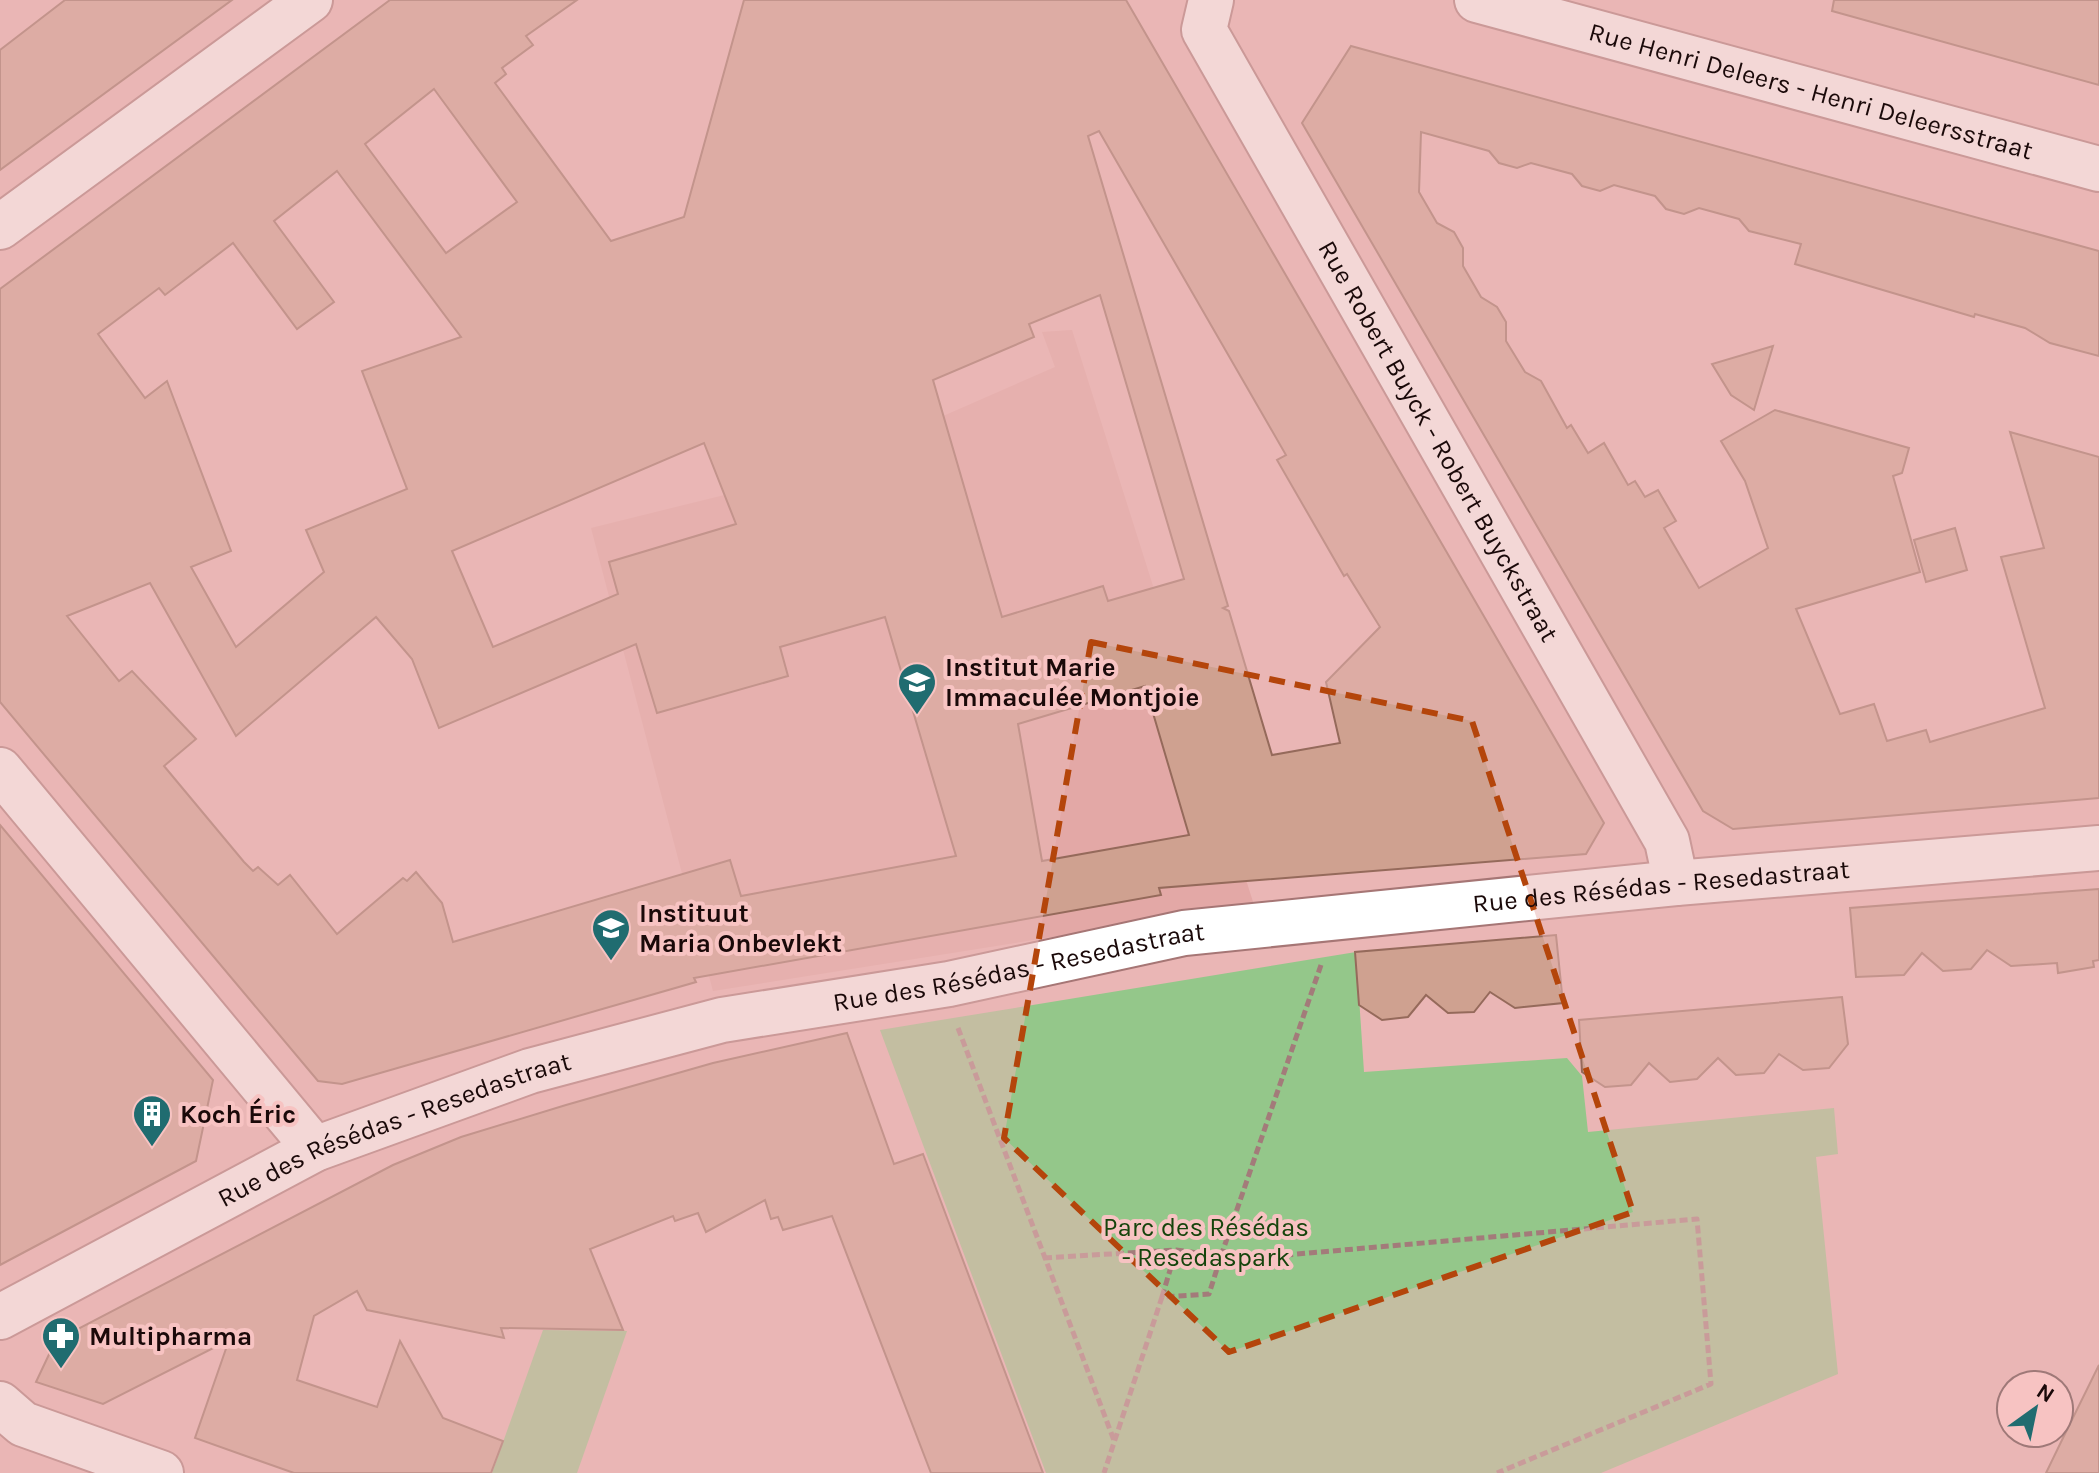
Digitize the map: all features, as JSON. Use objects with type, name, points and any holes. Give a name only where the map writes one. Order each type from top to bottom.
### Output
[{"type":"street","points":[[0,227],[310,0]]},
{"type":"street","name":"Rue Robert Buyck - Robert Buyckstraat","points":[[1211,0],[1204,30],[1667,841],[1676,883]]},
{"type":"street","name":"Rue Henri Deleers - Henri Deleersstraat","points":[[1477,0],[2099,169]]},
{"type":"street","points":[[0,770],[315,1149]]},
{"type":"street","name":"Rue des Résédas - Resedastraat","points":[[0,1317],[315,1149],[530,1071],[707,1024],[949,984],[1184,933],[1676,883],[2099,848]]},
{"type":"street","points":[[0,1404],[23,1424],[161,1473]]},
{"type":"path","points":[[1162,1297],[1209,1294],[1336,918]]},
{"type":"path","points":[[949,984],[961,1041],[1115,1443]]},
{"type":"path","points":[[1044,1258],[1176,1250],[1252,1258],[1697,1219],[1711,1384],[1497,1473]]},
{"type":"path","points":[[1104,1473],[1176,1250]]},
{"type":"highlighted area","points":[[1091,642],[1472,721],[1633,1212],[1229,1352],[1004,1138]]},
{"type":"shaded area","name":"Institut Marie Immaculée Montjoie","points":[[1072,330],[1254,905],[713,991],[591,528],[813,473],[1055,367],[1042,332]]},
{"type":"green space","name":"Parc des Résédas - Resedaspark","points":[[1356,952],[1364,1072],[1567,1058],[1582,1076],[1588,1132],[1834,1108],[1838,1154],[1816,1157],[1838,1374],[1601,1473],[1046,1473],[880,1030]]},
{"type":"green space","points":[[543,1330],[627,1331],[577,1473],[492,1473]]},
{"type":"building","points":[[65,0],[232,0],[0,170],[0,50]]},
{"type":"building","points":[[390,0],[577,0],[526,36],[533,45],[502,68],[506,74],[495,83],[611,241],[684,217],[744,0],[1126,0],[1604,823],[1586,854],[1159,888],[1161,895],[694,978],[696,982],[342,1084],[318,1081],[0,702],[0,289]],"holes":[[[434,89],[517,202],[446,253],[365,144]],[[1099,131],[1286,455],[1277,460],[1344,576],[1347,574],[1380,627],[1326,682],[1340,743],[1272,755],[1229,611],[1223,608],[1228,606],[1088,136]],[[337,171],[461,337],[362,371],[407,489],[306,530],[324,572],[236,647],[191,567],[231,551],[167,381],[145,398],[98,334],[159,288],[165,295],[233,243],[297,329],[334,302],[274,221]],[[1100,295],[1184,579],[1108,601],[1103,586],[1002,617],[933,380],[1034,337],[1029,324]],[[704,443],[736,524],[609,562],[618,594],[493,647],[452,551]],[[150,583],[236,736],[376,617],[412,659],[439,728],[636,644],[657,713],[788,676],[780,647],[885,617],[956,856],[741,896],[730,860],[453,942],[442,903],[416,872],[407,881],[403,878],[337,934],[290,875],[278,885],[258,867],[253,871],[244,862],[164,766],[196,739],[132,671],[119,681],[67,616]],[[1145,686],[1189,835],[1042,861],[1018,724]]]},
{"type":"building","points":[[1834,0],[2099,0],[2099,85],[1832,11]]},
{"type":"building","points":[[1351,46],[2099,251],[2099,356],[2050,343],[2025,328],[1975,314],[1974,317],[1795,264],[1801,244],[1749,231],[1739,219],[1699,208],[1684,214],[1666,209],[1655,196],[1614,185],[1600,191],[1582,186],[1572,174],[1531,163],[1517,168],[1499,163],[1489,151],[1421,132],[1419,192],[1437,223],[1454,232],[1463,248],[1463,266],[1481,297],[1497,307],[1506,322],[1506,341],[1525,372],[1541,381],[1567,428],[1571,425],[1588,453],[1604,443],[1628,485],[1635,481],[1645,497],[1658,490],[1676,521],[1664,528],[1699,588],[1768,548],[1745,481],[1721,441],[1775,410],[1909,448],[1902,473],[1893,476],[1920,572],[1796,609],[1840,714],[1874,704],[1887,741],[1926,730],[1930,742],[2045,708],[2001,557],[2044,548],[2010,432],[2099,457],[2099,798],[1733,829],[1703,811],[1302,123]]},
{"type":"building","points":[[1773,346],[1754,410],[1731,395],[1712,364]]},
{"type":"building","points":[[1955,528],[1967,570],[1926,582],[1914,540]]},
{"type":"building","points":[[0,825],[213,1080],[196,1161],[0,1265]]},
{"type":"building","points":[[2099,889],[2099,960],[2093,961],[2094,967],[2058,973],[2057,963],[2011,966],[1987,950],[1971,969],[1943,971],[1922,953],[1904,975],[1856,977],[1850,908]]},
{"type":"building","points":[[1556,935],[1563,1003],[1515,1008],[1490,992],[1474,1012],[1448,1013],[1426,995],[1408,1017],[1382,1020],[1359,1005],[1355,952]]},
{"type":"building","points":[[1842,997],[1848,1044],[1829,1068],[1803,1070],[1779,1054],[1764,1073],[1736,1075],[1718,1058],[1697,1079],[1670,1082],[1649,1063],[1631,1085],[1605,1087],[1582,1072],[1579,1020]]},
{"type":"building","points":[[847,1033],[894,1164],[923,1154],[1043,1473],[931,1473],[832,1216],[783,1230],[778,1217],[771,1219],[765,1200],[706,1232],[698,1213],[675,1221],[673,1216],[590,1249],[623,1330],[501,1328],[504,1338],[367,1310],[357,1291],[314,1316],[297,1380],[377,1407],[400,1341],[443,1418],[503,1441],[491,1473],[294,1473],[195,1438],[229,1340],[103,1404],[36,1382],[53,1346],[72,1332],[393,1165],[461,1137],[566,1105],[713,1063]]},
{"type":"building","points":[[2099,1365],[2099,1473],[2046,1473],[2058,1449],[2075,1449],[2075,1414]]},
{"type":"place","name":"Institut Marie Immaculée Montjoie","points":[[917,716]]},
{"type":"place","name":"Instituut Maria Onbevlekt","points":[[611,962]]},
{"type":"place","name":"Koch Éric","points":[[152,1148]]},
{"type":"place","name":"Multipharma","points":[[61,1370]]}]
